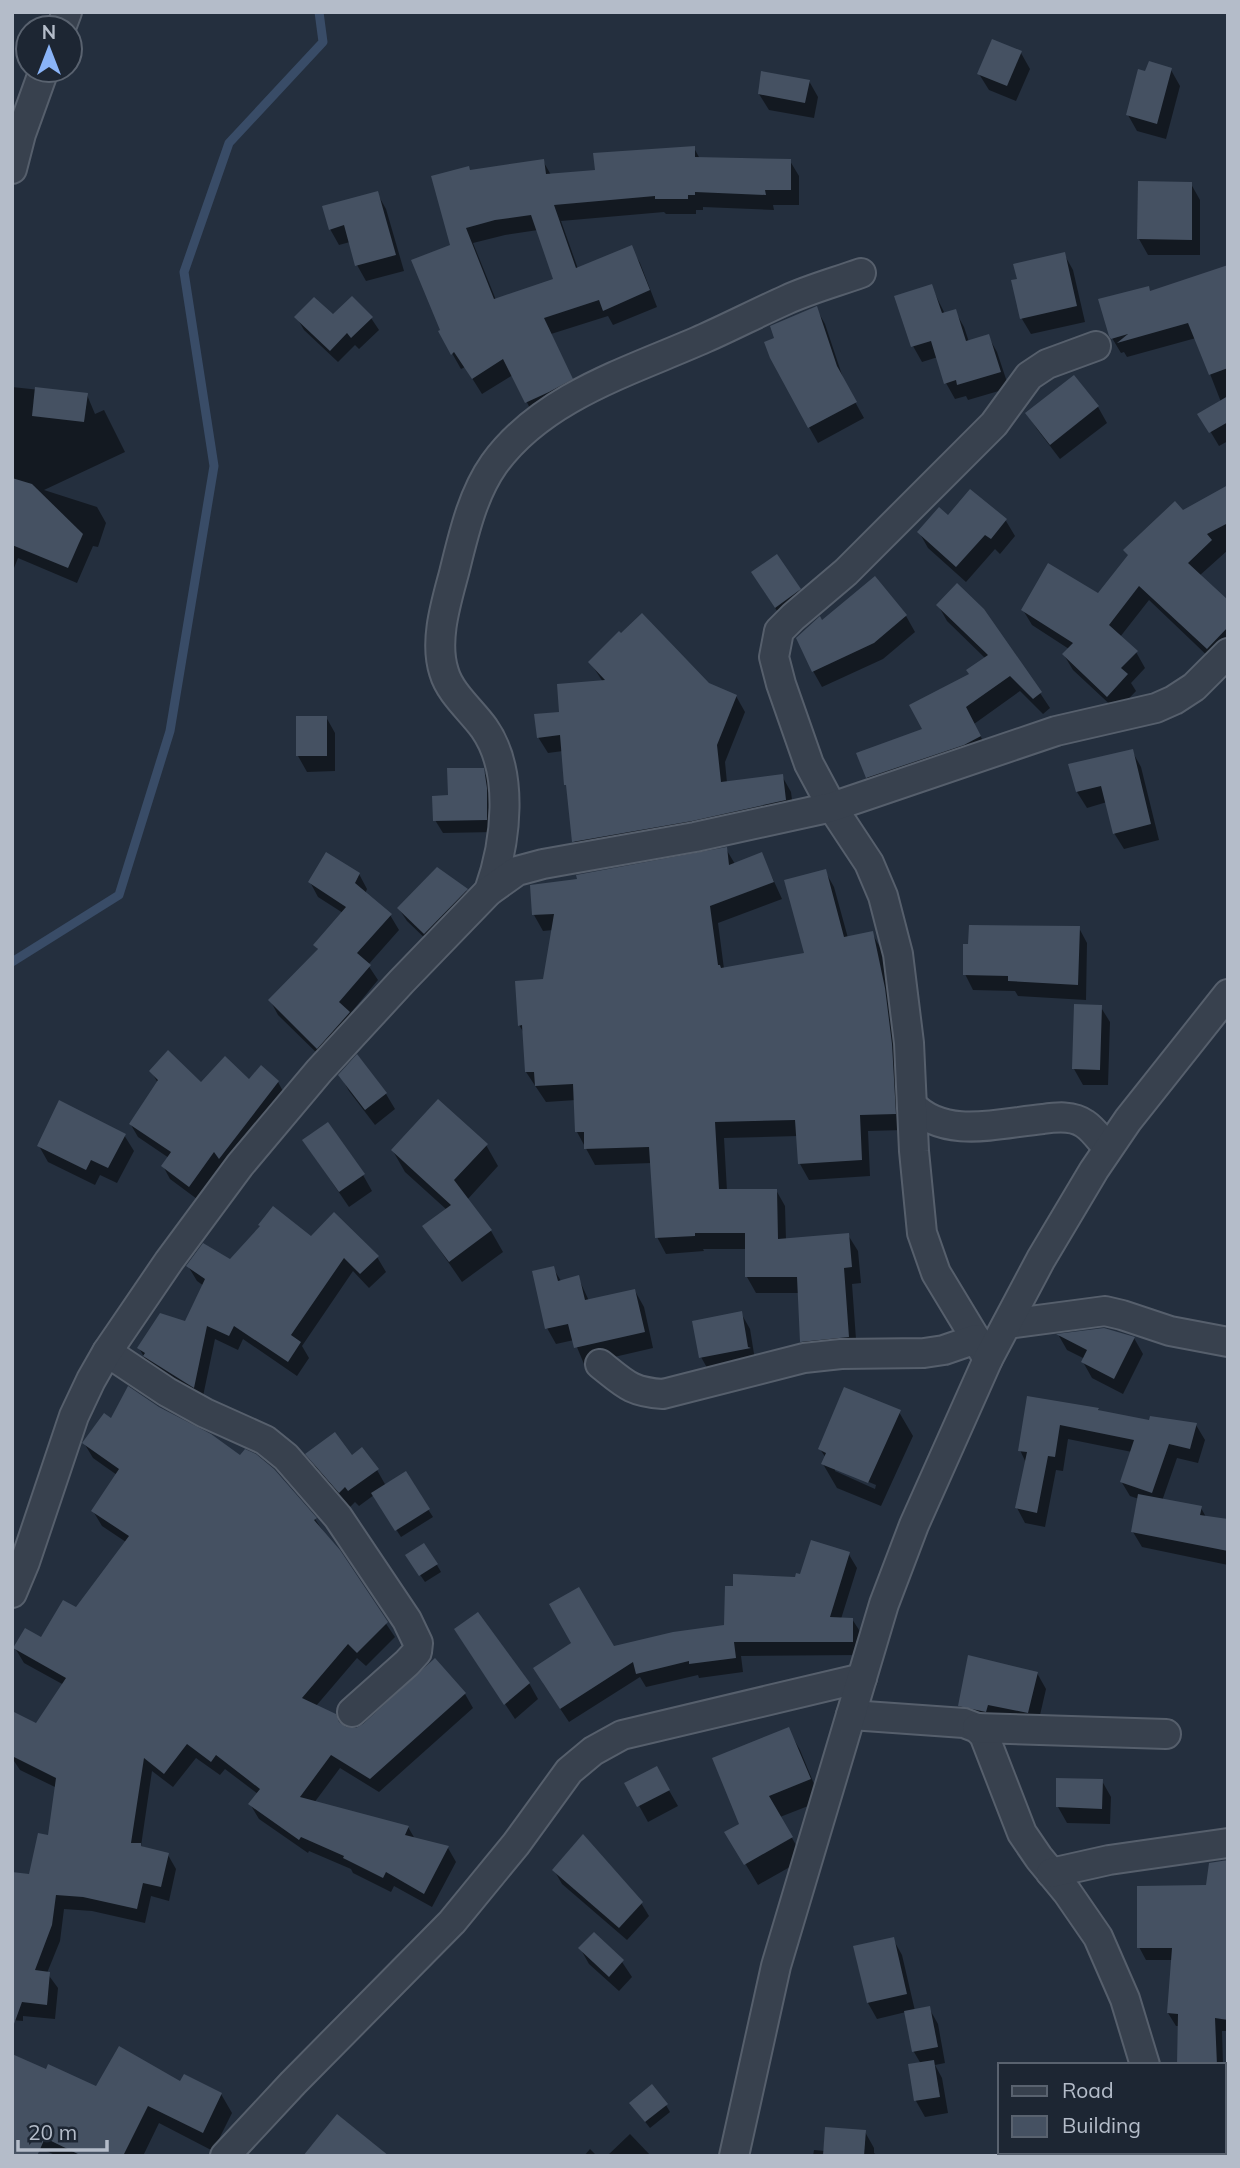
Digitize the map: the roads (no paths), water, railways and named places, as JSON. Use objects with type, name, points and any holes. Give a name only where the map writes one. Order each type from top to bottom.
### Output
[{"type":"street","points":[[12,169],[39,84]]},
{"type":"street","points":[[489,891],[497,868],[502,836],[503,788],[500,759],[486,731],[445,676],[440,641],[459,550],[476,496],[493,465],[518,435],[547,412],[587,390],[789,299],[861,273]]},
{"type":"street","points":[[982,1349],[928,1256],[919,1208],[909,1043],[898,954],[883,895],[869,863],[832,807],[809,764],[774,657],[779,631],[846,572],[993,424],[1029,376],[1046,364],[1096,346]]},
{"type":"street","points":[[12,1593],[74,1416],[107,1352],[169,1261],[240,1165],[356,1031],[489,891],[517,871],[542,864],[695,837],[832,807],[1045,735],[1156,708],[1194,687],[1228,653]]},
{"type":"street","points":[[734,2156],[776,1966],[884,1604],[982,1349],[1007,1324],[1041,1259],[1108,1148],[1228,994]]},
{"type":"street","points":[[912,1105],[923,1117],[948,1125],[990,1125],[1057,1117],[1071,1118],[1086,1124],[1108,1148]]},
{"type":"street","points":[[1007,1324],[1105,1311],[1170,1331],[1228,1342]]},
{"type":"street","points":[[600,1364],[631,1389],[663,1394],[804,1358],[841,1354],[982,1349]]},
{"type":"street","points":[[107,1352],[167,1392],[205,1413],[265,1440],[286,1457],[338,1517],[407,1620],[418,1643],[417,1652],[407,1663],[352,1712]]},
{"type":"street","points":[[225,2156],[452,1922],[516,1843],[569,1771],[593,1751],[622,1735],[862,1678]]},
{"type":"street","points":[[852,1715],[911,1721],[952,1721],[977,1728],[1166,1734]]},
{"type":"street","points":[[977,1728],[989,1745],[1022,1833],[1068,1892],[1098,1937],[1125,1999],[1144,2063]]},
{"type":"street","points":[[1051,1873],[1109,1860],[1228,1843]]},
{"type":"waterway","points":[[12,962],[119,895],[170,731],[214,466],[184,272],[229,143],[323,42],[319,12]]}]
